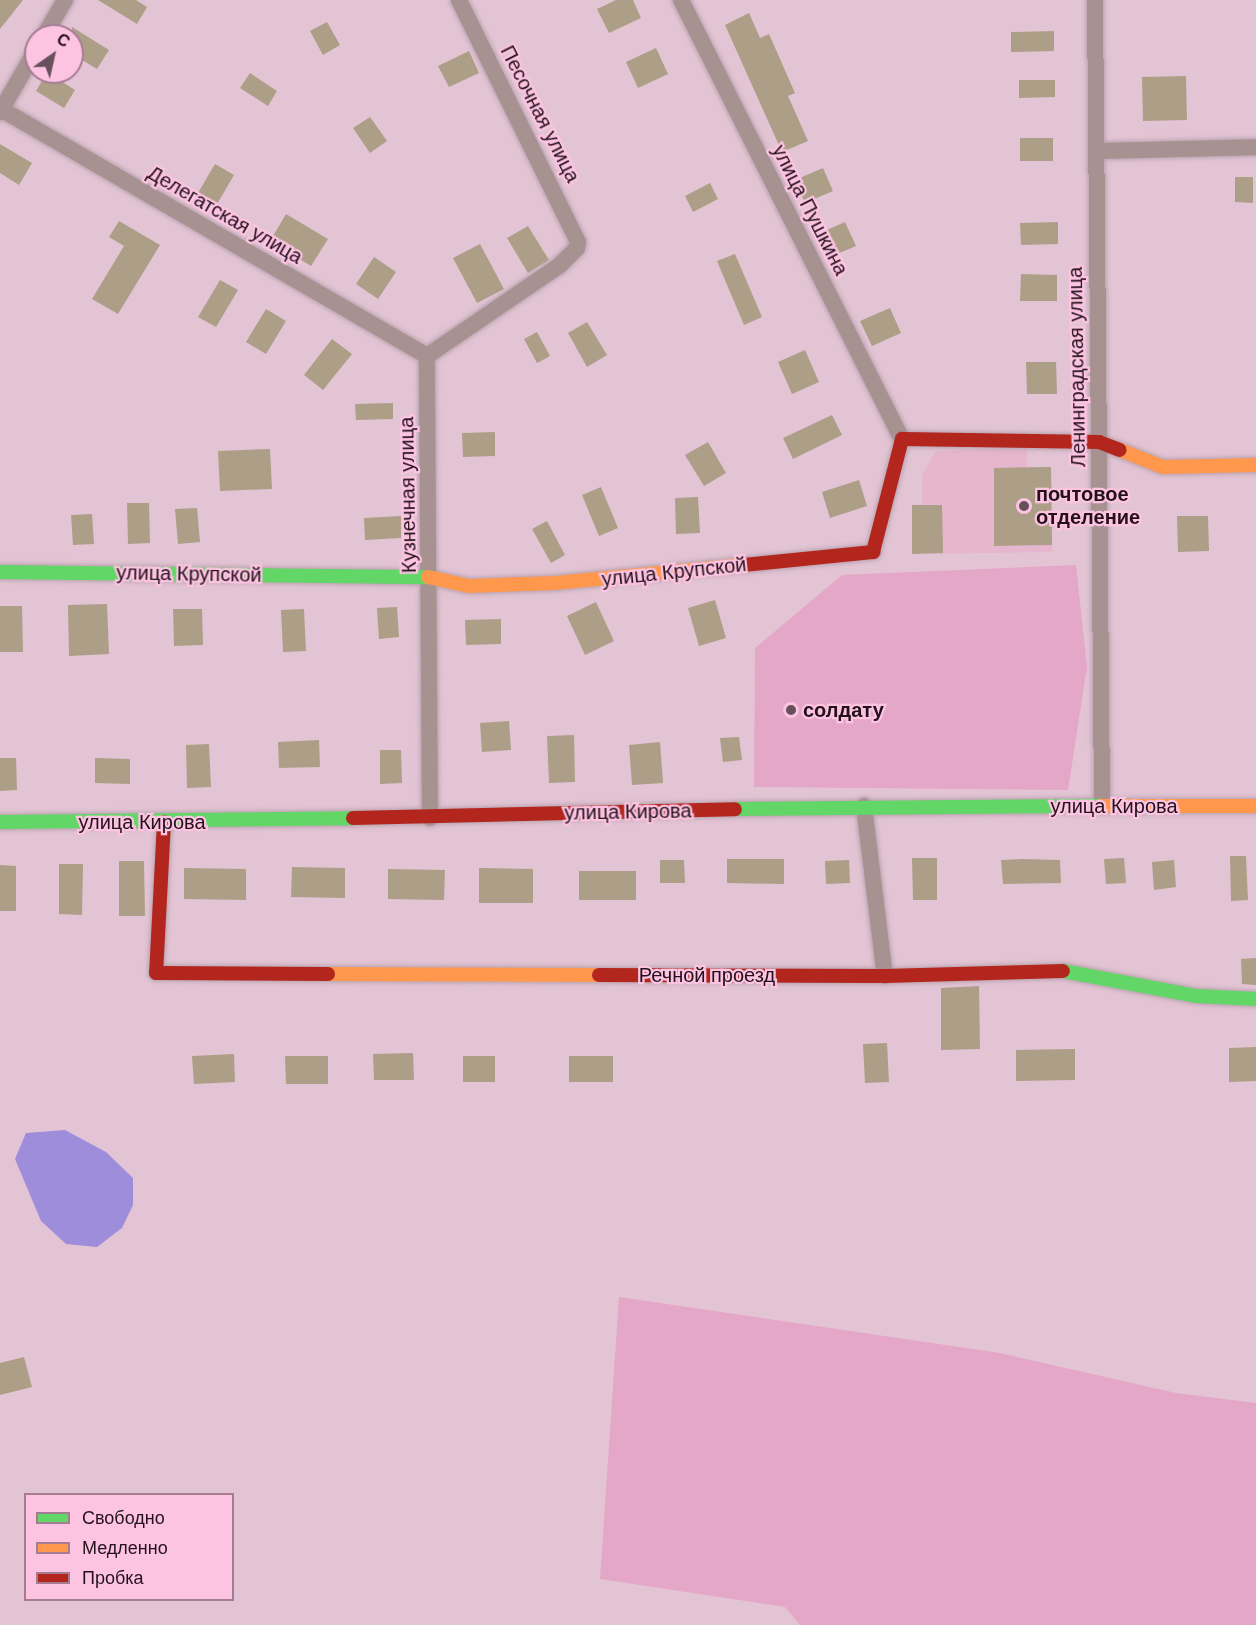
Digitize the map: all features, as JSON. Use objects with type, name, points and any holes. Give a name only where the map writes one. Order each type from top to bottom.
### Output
[{"type":"street","points":[[51,24],[65,0]]},
{"type":"street","name":"Песочная улица","points":[[427,356],[560,265],[577,248],[576,234],[459,0]]},
{"type":"street","name":"улица Пушкина","points":[[681,0],[902,439]]},
{"type":"street","name":"Ленинградская улица","points":[[1095,0],[1102,806]]},
{"type":"street","points":[[1,111],[24,71]]},
{"type":"street","name":"Делегатская улица","points":[[1,111],[427,356]]},
{"type":"street","points":[[1096,151],[1256,147]]},
{"type":"street","name":"Кузнечная улица","points":[[427,356],[430,818]]},
{"type":"street","points":[[902,439],[1099,442],[1163,467],[1256,465]]},
{"type":"street","name":"улица Крупской","points":[[0,572],[430,577],[470,586],[555,583],[873,552],[902,439]]},
{"type":"street","points":[[864,806],[885,976]]},
{"type":"street","name":"улица Кирова","points":[[0,822],[430,818],[864,806],[1256,806]]},
{"type":"street","name":"Речной проезд","points":[[164,822],[156,973],[885,976],[1055,969],[1186,994],[1256,999]]},
{"type":"shaded area","points":[[1027,448],[1027,467],[1051,467],[1052,552],[912,554],[912,505],[922,504],[922,474],[936,451]]},
{"type":"shaded area","points":[[1076,565],[1087,667],[1068,790],[754,787],[755,648],[842,575]]},
{"type":"shaded area","points":[[65,1130],[106,1152],[133,1178],[133,1205],[122,1228],[97,1247],[66,1244],[41,1221],[15,1159],[26,1133]]},
{"type":"shaded area","points":[[619,1297],[1000,1353],[1176,1393],[1256,1403],[1256,1625],[800,1625],[785,1607],[600,1579]]},
{"type":"building","points":[[0,0],[23,0],[0,29]]},
{"type":"building","points":[[98,0],[136,0],[147,7],[137,24]]},
{"type":"building","points":[[616,0],[633,0],[641,18],[609,33],[597,9]]},
{"type":"building","points":[[749,13],[760,38],[769,34],[795,93],[788,96],[808,141],[782,152],[725,25]]},
{"type":"building","points":[[327,22],[340,45],[323,55],[310,31]]},
{"type":"building","points":[[1054,31],[1054,51],[1011,52],[1011,32]]},
{"type":"building","points":[[84,34],[109,50],[97,69],[84,61]]},
{"type":"building","points":[[656,48],[668,74],[638,88],[626,62]]},
{"type":"building","points":[[469,51],[479,73],[449,87],[438,66]]},
{"type":"building","points":[[250,73],[277,91],[268,106],[240,88]]},
{"type":"building","points":[[1186,76],[1187,120],[1143,121],[1142,77]]},
{"type":"building","points":[[1019,80],[1055,80],[1055,97],[1019,98]]},
{"type":"building","points":[[40,84],[66,84],[75,90],[64,108],[36,91]]},
{"type":"building","points":[[370,117],[387,141],[370,153],[353,128]]},
{"type":"building","points":[[1020,138],[1053,138],[1053,161],[1020,161]]},
{"type":"building","points":[[0,144],[32,163],[19,185],[0,173]]},
{"type":"building","points":[[215,164],[234,175],[217,204],[198,193]]},
{"type":"building","points":[[823,168],[833,191],[805,203],[795,180]]},
{"type":"building","points":[[1235,177],[1253,177],[1253,203],[1235,202]]},
{"type":"building","points":[[710,183],[718,199],[693,212],[685,196]]},
{"type":"building","points":[[286,214],[328,239],[311,266],[270,241]]},
{"type":"building","points":[[119,221],[160,245],[118,314],[92,299],[124,246],[109,237]]},
{"type":"building","points":[[845,222],[856,246],[830,257],[820,233]]},
{"type":"building","points":[[1058,222],[1058,244],[1021,245],[1020,223]]},
{"type":"building","points":[[528,226],[549,260],[528,273],[507,238]]},
{"type":"building","points":[[480,244],[504,289],[477,303],[453,258]]},
{"type":"building","points":[[735,254],[762,317],[744,325],[717,261]]},
{"type":"building","points":[[374,257],[396,272],[378,299],[356,284]]},
{"type":"building","points":[[1021,274],[1057,275],[1057,301],[1020,301]]},
{"type":"building","points":[[220,280],[238,290],[216,327],[198,317]]},
{"type":"building","points":[[890,308],[901,333],[872,346],[860,321]]},
{"type":"building","points":[[266,309],[286,321],[266,354],[246,342]]},
{"type":"building","points":[[587,322],[607,355],[587,367],[568,333]]},
{"type":"building","points":[[537,332],[550,356],[537,363],[524,339]]},
{"type":"building","points":[[332,339],[352,354],[323,390],[304,375]]},
{"type":"building","points":[[805,350],[819,382],[792,394],[778,362]]},
{"type":"building","points":[[1026,362],[1056,362],[1057,394],[1027,394]]},
{"type":"building","points":[[393,403],[393,419],[356,420],[355,404]]},
{"type":"building","points":[[832,415],[842,435],[793,459],[783,438]]},
{"type":"building","points":[[495,432],[495,456],[463,457],[462,433]]},
{"type":"building","points":[[708,442],[726,473],[704,486],[685,455]]},
{"type":"building","points":[[270,449],[272,489],[220,491],[218,451]]},
{"type":"building","points":[[1051,467],[1052,545],[994,546],[994,468]]},
{"type":"building","points":[[859,480],[867,506],[830,518],[822,492]]},
{"type":"building","points":[[601,487],[618,528],[599,536],[582,495]]},
{"type":"building","points":[[698,497],[700,533],[676,534],[675,498]]},
{"type":"building","points":[[127,503],[149,503],[150,543],[128,544]]},
{"type":"building","points":[[912,505],[942,505],[943,553],[912,554]]},
{"type":"building","points":[[197,508],[200,542],[178,544],[175,509]]},
{"type":"building","points":[[92,514],[94,544],[73,545],[71,515]]},
{"type":"building","points":[[401,516],[401,538],[365,540],[364,518]]},
{"type":"building","points":[[1177,516],[1208,516],[1209,551],[1178,552]]},
{"type":"building","points":[[547,521],[565,555],[551,563],[532,529]]},
{"type":"building","points":[[715,600],[726,638],[699,646],[688,608]]},
{"type":"building","points":[[596,602],[614,641],[585,655],[567,616]]},
{"type":"building","points":[[107,604],[109,654],[69,656],[68,605]]},
{"type":"building","points":[[0,606],[22,606],[23,652],[0,652]]},
{"type":"building","points":[[397,607],[399,637],[379,639],[377,608]]},
{"type":"building","points":[[173,609],[202,609],[203,645],[174,646]]},
{"type":"building","points":[[304,609],[306,651],[283,652],[281,610]]},
{"type":"building","points":[[501,619],[501,644],[466,645],[465,620]]},
{"type":"building","points":[[509,721],[511,750],[482,752],[480,723]]},
{"type":"building","points":[[574,735],[575,782],[549,783],[547,736]]},
{"type":"building","points":[[739,737],[742,760],[723,762],[720,738]]},
{"type":"building","points":[[319,740],[320,767],[279,768],[278,742]]},
{"type":"building","points":[[660,742],[663,783],[632,785],[629,745]]},
{"type":"building","points":[[209,744],[211,787],[187,788],[186,745]]},
{"type":"building","points":[[380,750],[401,750],[402,783],[380,784]]},
{"type":"building","points":[[0,758],[16,758],[17,790],[0,791]]},
{"type":"building","points":[[95,758],[130,759],[130,784],[95,783]]},
{"type":"building","points":[[1230,856],[1246,856],[1248,900],[1231,901]]},
{"type":"building","points":[[912,858],[937,858],[937,900],[913,900]]},
{"type":"building","points":[[1124,858],[1126,883],[1106,884],[1104,859]]},
{"type":"building","points":[[727,859],[784,859],[784,884],[727,883]]},
{"type":"building","points":[[660,860],[684,860],[685,883],[660,883]]},
{"type":"building","points":[[849,860],[850,883],[826,884],[825,861]]},
{"type":"building","points":[[1001,860],[1060,860],[1061,883],[1003,884]]},
{"type":"building","points":[[1174,860],[1176,887],[1154,890],[1152,862]]},
{"type":"building","points":[[119,861],[144,861],[145,916],[119,916]]},
{"type":"building","points":[[59,864],[83,864],[82,915],[59,914]]},
{"type":"building","points":[[0,865],[16,866],[16,911],[0,911]]},
{"type":"building","points":[[292,867],[345,868],[345,898],[291,897]]},
{"type":"building","points":[[184,868],[246,869],[246,900],[184,899]]},
{"type":"building","points":[[479,868],[533,869],[533,903],[479,903]]},
{"type":"building","points":[[388,869],[445,870],[444,900],[388,899]]},
{"type":"building","points":[[579,871],[636,871],[636,900],[579,900]]},
{"type":"building","points":[[1256,958],[1256,985],[1242,984],[1241,959]]},
{"type":"building","points":[[979,986],[980,1049],[941,1050],[941,988]]},
{"type":"building","points":[[887,1043],[889,1082],[865,1083],[863,1044]]},
{"type":"building","points":[[1256,1047],[1256,1081],[1229,1082],[1229,1048]]},
{"type":"building","points":[[1075,1049],[1075,1080],[1016,1081],[1016,1050]]},
{"type":"building","points":[[413,1053],[414,1080],[374,1080],[373,1054]]},
{"type":"building","points":[[234,1054],[235,1082],[194,1084],[192,1056]]},
{"type":"building","points":[[285,1056],[328,1056],[328,1084],[286,1084]]},
{"type":"building","points":[[463,1056],[495,1056],[495,1082],[463,1082]]},
{"type":"building","points":[[569,1056],[613,1056],[613,1082],[569,1082]]},
{"type":"building","points":[[24,1357],[32,1387],[0,1395],[0,1363]]},
{"type":"traffic: fast","points":[[0,572],[428,577]]},
{"type":"traffic: fast","points":[[735,809],[1101,806]]},
{"type":"traffic: fast","points":[[0,822],[353,818]]},
{"type":"traffic: fast","points":[[1063,971],[1196,996],[1256,999]]},
{"type":"traffic: slow","points":[[1120,450],[1163,467],[1256,465]]},
{"type":"traffic: slow","points":[[428,577],[469,586],[555,583],[743,565]]},
{"type":"traffic: slow","points":[[1101,806],[1256,806]]},
{"type":"traffic: slow","points":[[328,974],[599,975]]},
{"type":"traffic: jam","points":[[743,565],[873,552],[902,439],[1099,442],[1120,450]]},
{"type":"traffic: jam","points":[[353,818],[735,809]]},
{"type":"traffic: jam","points":[[164,822],[156,973],[328,974]]},
{"type":"traffic: jam","points":[[599,975],[885,976],[1063,971]]},
{"type":"place","name":"почтовое отделение","points":[[1024,506]]},
{"type":"place","name":"солдату","points":[[791,710]]}]
